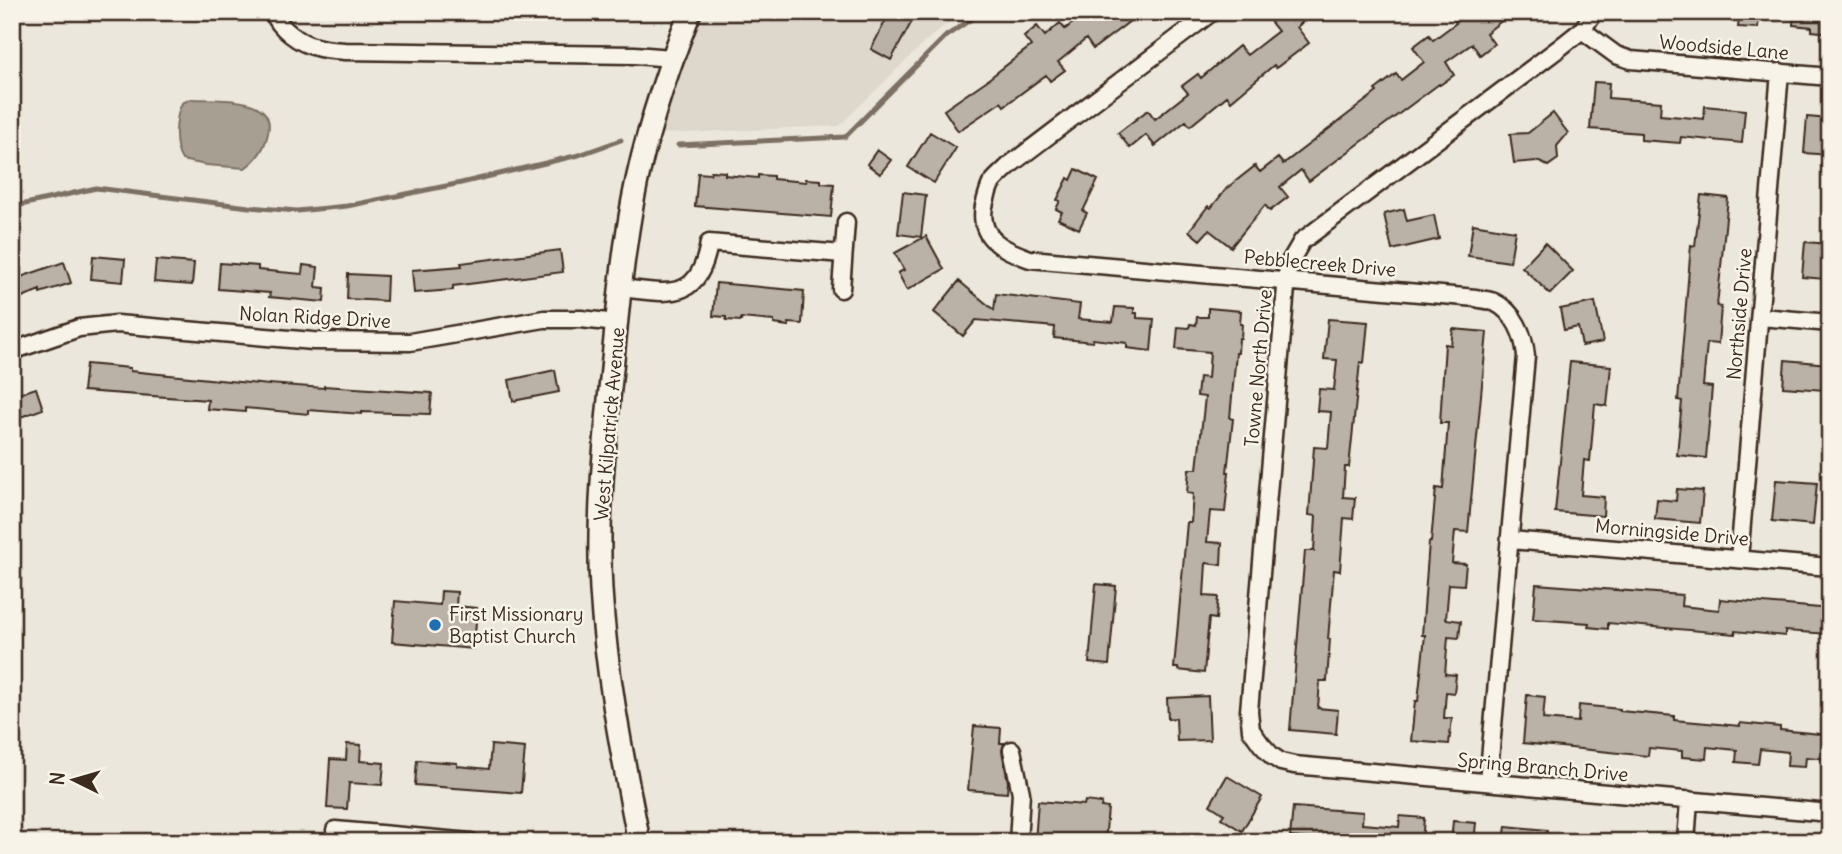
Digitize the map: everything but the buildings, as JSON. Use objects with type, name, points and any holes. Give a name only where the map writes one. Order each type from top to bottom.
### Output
[{"type":"main road","name":"West Kilpatrick Avenue","points":[[639,842],[606,647],[601,588],[602,480],[631,210],[656,107],[690,12]]},
{"type":"street","points":[[273,12],[291,36],[314,47],[344,51],[635,55],[673,58]]},
{"type":"street","name":"Pebblecreek Drive","points":[[1212,12],[1011,164],[991,184],[983,214],[985,227],[993,241],[1030,259],[1476,298],[1493,302],[1507,312],[1525,341],[1526,356],[1488,782]]},
{"type":"street","name":"Towne North Drive","points":[[1261,744],[1251,730],[1249,711],[1288,265],[1302,241],[1582,30],[1594,12]]},
{"type":"street","name":"Woodside Lane","points":[[1582,30],[1616,55],[1631,60],[1830,77]]},
{"type":"street","name":"Northside Drive","points":[[1738,559],[1780,72]]},
{"type":"street","points":[[841,289],[846,222]]},
{"type":"street","points":[[621,288],[668,293],[690,285],[700,274],[709,243],[844,254]]},
{"type":"street","points":[[1760,317],[1830,323]]},
{"type":"street","name":"Nolan Ridge Drive","points":[[12,351],[79,328],[117,324],[313,341],[410,342],[544,319],[617,323]]},
{"type":"street","name":"Morningside Drive","points":[[1510,540],[1830,567]]},
{"type":"street","name":"Spring Branch Drive","points":[[1261,744],[1281,762],[1294,765],[1830,813]]},
{"type":"street","points":[[1012,750],[1021,793],[1018,842]]},
{"type":"street","points":[[1685,842],[1689,800]]},
{"type":"street","points":[[335,830],[471,842]]},
{"type":"shaded area","points":[[703,12],[962,12],[928,39],[839,126],[660,134],[683,60]]},
{"type":"shaded area","points":[[191,99],[242,102],[263,111],[268,120],[268,133],[263,148],[254,161],[245,168],[182,160],[176,140],[177,124],[182,103]]},
{"type":"waterway","points":[[678,145],[845,137],[946,36],[982,12]]},
{"type":"waterway","points":[[12,207],[96,188],[297,211],[347,206],[579,155],[621,140]]},
{"type":"place","name":"First Missionary Baptist Church","points":[[435,625]]}]
